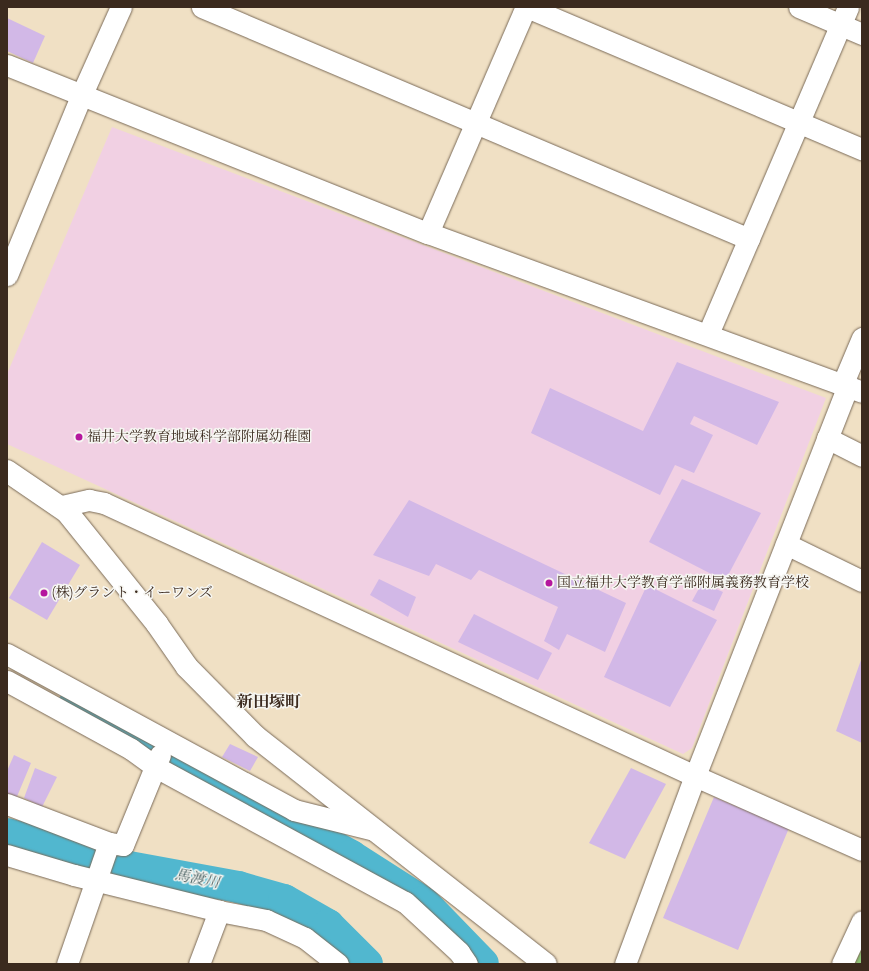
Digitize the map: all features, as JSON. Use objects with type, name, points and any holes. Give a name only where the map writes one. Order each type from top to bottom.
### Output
[{"type":"street","points":[[7,276],[80,96],[120,7]]},
{"type":"street","points":[[202,7],[749,239]]},
{"type":"street","points":[[428,233],[527,7],[862,150]]},
{"type":"street","points":[[799,7],[845,16],[862,34]]},
{"type":"street","points":[[708,334],[798,122],[845,16]]},
{"type":"street","points":[[7,65],[80,96],[428,233],[851,387]]},
{"type":"street","points":[[625,964],[695,776],[827,438],[851,387],[862,338]]},
{"type":"street","points":[[827,438],[862,456]]},
{"type":"street","points":[[7,471],[62,506],[158,624],[187,667],[256,737],[546,964]]},
{"type":"street","points":[[62,506],[89,500],[104,503],[695,776],[862,850]]},
{"type":"street","points":[[786,544],[862,581]]},
{"type":"street","points":[[7,654],[294,810],[374,830]]},
{"type":"street","points":[[7,681],[131,749],[154,766],[405,902],[459,952],[467,964]]},
{"type":"street","points":[[7,804],[109,842],[123,845],[154,766],[167,742]]},
{"type":"street","points":[[67,964],[98,880],[109,842]]},
{"type":"street","points":[[7,856],[219,911],[266,920],[288,929],[338,964]]},
{"type":"street","points":[[199,964],[219,911]]},
{"type":"street","points":[[842,964],[862,921]]},
{"type":"shaded area","points":[[112,127],[826,398],[692,748],[683,754],[7,444],[7,374]]},
{"type":"green space","points":[[862,935],[862,964],[848,964]]},
{"type":"building","points":[[7,18],[45,36],[33,63],[7,51]]},
{"type":"building","points":[[677,362],[779,402],[757,445],[694,416],[690,424],[713,435],[694,473],[675,465],[660,495],[531,433],[550,388],[643,431]]},
{"type":"building","points":[[682,479],[761,513],[725,581],[649,542]]},
{"type":"building","points":[[409,500],[626,603],[605,652],[567,634],[559,650],[544,641],[558,607],[479,570],[471,580],[436,564],[429,576],[373,555]]},
{"type":"building","points":[[42,542],[80,565],[47,620],[9,598]]},
{"type":"building","points":[[379,579],[416,597],[408,617],[370,595]]},
{"type":"building","points":[[702,583],[723,592],[714,611],[692,601]]},
{"type":"building","points":[[647,585],[717,620],[670,707],[604,677]]},
{"type":"building","points":[[474,614],[552,653],[538,680],[458,642]]},
{"type":"building","points":[[862,657],[862,743],[836,731]]},
{"type":"building","points":[[230,744],[258,757],[250,771],[222,757]]},
{"type":"building","points":[[14,755],[31,763],[16,799],[7,796],[7,771]]},
{"type":"building","points":[[35,768],[57,777],[42,807],[24,798]]},
{"type":"building","points":[[631,768],[666,784],[625,859],[589,843]]},
{"type":"building","points":[[714,797],[789,828],[738,950],[663,918]]},
{"type":"waterway","points":[[73,706],[351,856],[423,902],[483,964]]},
{"type":"waterway","name":"馬渡川","points":[[7,834],[129,867],[238,887],[284,900],[328,925],[367,964]]},
{"type":"place","name":"福井大学教育地域科学部附属幼稚園","points":[[79,437]]},
{"type":"place","name":"国立福井大学教育学部附属義務教育学校","points":[[549,583]]},
{"type":"place","name":"(株)グラント・イーワンズ","points":[[44,593]]},
{"type":"district","name":"新田塚町","points":[[269,703]]}]
